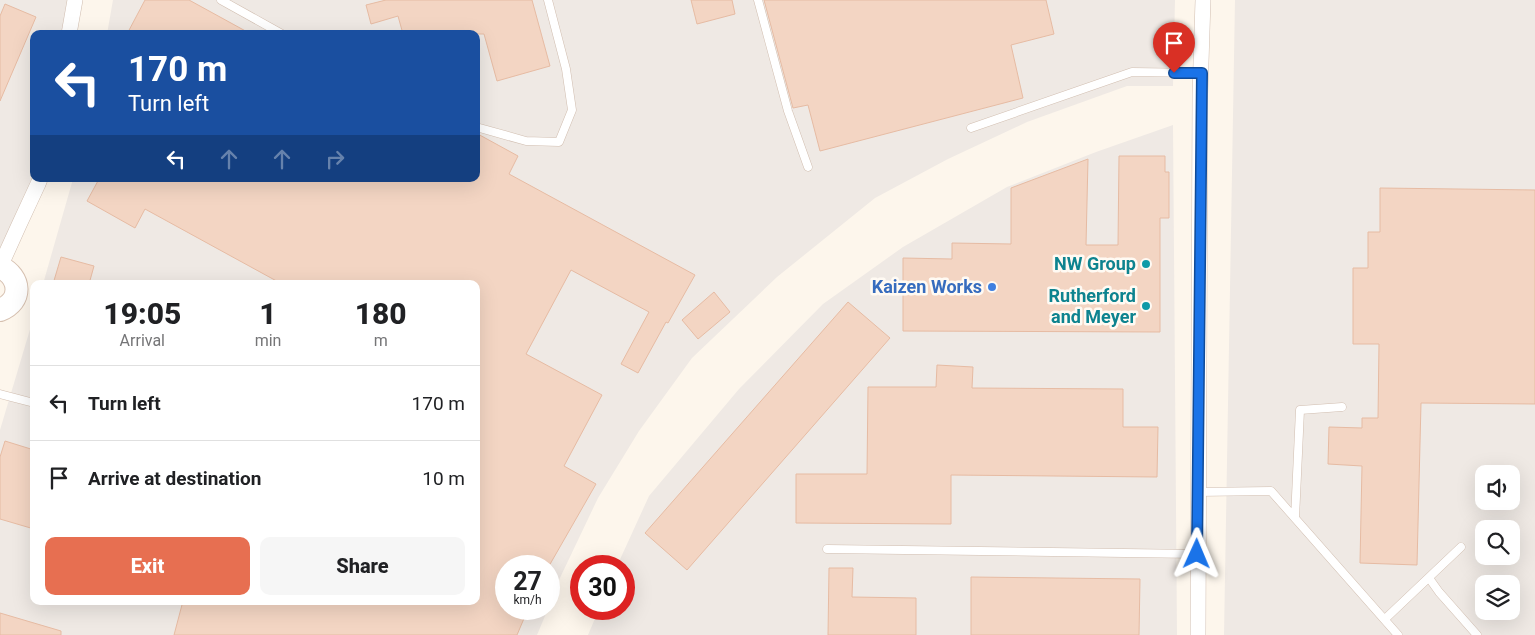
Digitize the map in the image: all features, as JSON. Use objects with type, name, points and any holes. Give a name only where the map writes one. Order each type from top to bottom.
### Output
[{"type":"main road","points":[[0,267],[8,270],[13,276],[17,292],[9,306],[0,310]]},
{"type":"street","points":[[70,30],[74,0]]},
{"type":"street","points":[[1198,635],[1197,554],[1202,0]]},
{"type":"street","points":[[0,267],[39,182]]},
{"type":"lane","points":[[221,0],[275,30]]},
{"type":"lane","points":[[480,128],[526,141],[559,142],[572,110],[566,69],[548,0]]},
{"type":"lane","points":[[758,0],[788,111],[808,167]]},
{"type":"lane","points":[[971,128],[1132,72],[1202,73]]},
{"type":"lane","points":[[0,394],[30,402]]},
{"type":"lane","points":[[1295,518],[1300,410],[1342,407]]},
{"type":"lane","points":[[1198,492],[1271,491],[1398,635]]},
{"type":"lane","points":[[1384,619],[1461,547]]},
{"type":"lane","points":[[827,549],[1197,554]]},
{"type":"lane","points":[[1429,578],[1477,635]]},
{"type":"shaded area","points":[[0,0],[73,0],[67,30],[30,30],[30,182],[33,182],[0,248]]},
{"type":"shaded area","points":[[113,0],[1175,0],[1173,86],[1127,86],[1027,122],[948,159],[875,198],[777,277],[692,358],[639,431],[598,498],[560,578],[560,555],[495,555],[495,620],[543,620],[537,635],[0,635],[0,430],[30,329],[30,605],[480,605],[480,280],[44,280],[72,182],[480,182],[480,30],[108,30]]},
{"type":"shaded area","points":[[1235,0],[1535,0],[1535,635],[1224,635]]},
{"type":"shaded area","points":[[1173,125],[1177,635],[588,635],[594,620],[635,620],[635,555],[622,555],[649,496],[739,389],[823,304],[903,247],[1007,187],[1096,152]]},
{"type":"building","points":[[145,0],[189,0],[244,30],[129,30]]},
{"type":"building","points":[[386,0],[532,0],[550,66],[497,81],[484,34],[480,34],[480,30],[402,30],[398,16],[371,24],[366,5]]},
{"type":"building","points":[[691,0],[732,0],[735,14],[697,24]]},
{"type":"building","points":[[764,0],[1046,0],[1054,34],[1011,45],[1023,98],[820,151],[808,105],[793,108]]},
{"type":"building","points":[[5,4],[36,17],[0,101],[0,16]]},
{"type":"building","points":[[480,135],[518,156],[509,174],[695,275],[638,373],[621,364],[649,312],[571,270],[526,354],[602,395],[564,466],[596,484],[555,555],[495,555],[495,620],[523,620],[517,635],[174,635],[182,605],[480,605],[480,280],[275,280],[145,209],[135,228],[87,201],[97,182],[480,182]]},
{"type":"building","points":[[1119,156],[1165,156],[1165,172],[1169,172],[1169,218],[1160,218],[1160,332],[903,331],[903,258],[952,259],[952,243],[1011,244],[1011,188],[1088,159],[1086,245],[1118,245]]},
{"type":"building","points":[[1380,188],[1535,190],[1535,404],[1421,403],[1417,565],[1360,563],[1362,466],[1328,464],[1329,427],[1362,428],[1362,418],[1378,418],[1379,344],[1353,344],[1353,268],[1368,268],[1368,232],[1380,232]]},
{"type":"building","points":[[61,257],[94,266],[90,280],[54,280]]},
{"type":"building","points":[[714,292],[730,312],[698,339],[682,320]]},
{"type":"building","points":[[848,302],[890,338],[687,570],[645,533]]},
{"type":"building","points":[[937,365],[973,367],[972,388],[1123,389],[1123,427],[1158,427],[1157,477],[951,475],[951,524],[796,523],[796,474],[867,474],[868,387],[936,387]]},
{"type":"building","points":[[5,441],[30,449],[30,528],[0,519],[0,457]]},
{"type":"building","points":[[829,568],[853,568],[852,597],[916,598],[916,635],[828,635]]},
{"type":"building","points":[[971,577],[1140,579],[1139,635],[971,635]]},
{"type":"building","points":[[0,613],[61,631],[61,635],[0,635]]},
{"type":"place","name":"NW Group","points":[[1146,264]]},
{"type":"place","name":"Kaizen Works","points":[[992,287]]},
{"type":"place","name":"Rutherford and Meyer","points":[[1146,306]]},
{"type":"route","points":[[1174,73],[1202,73],[1200,94],[1197,554]]}]
